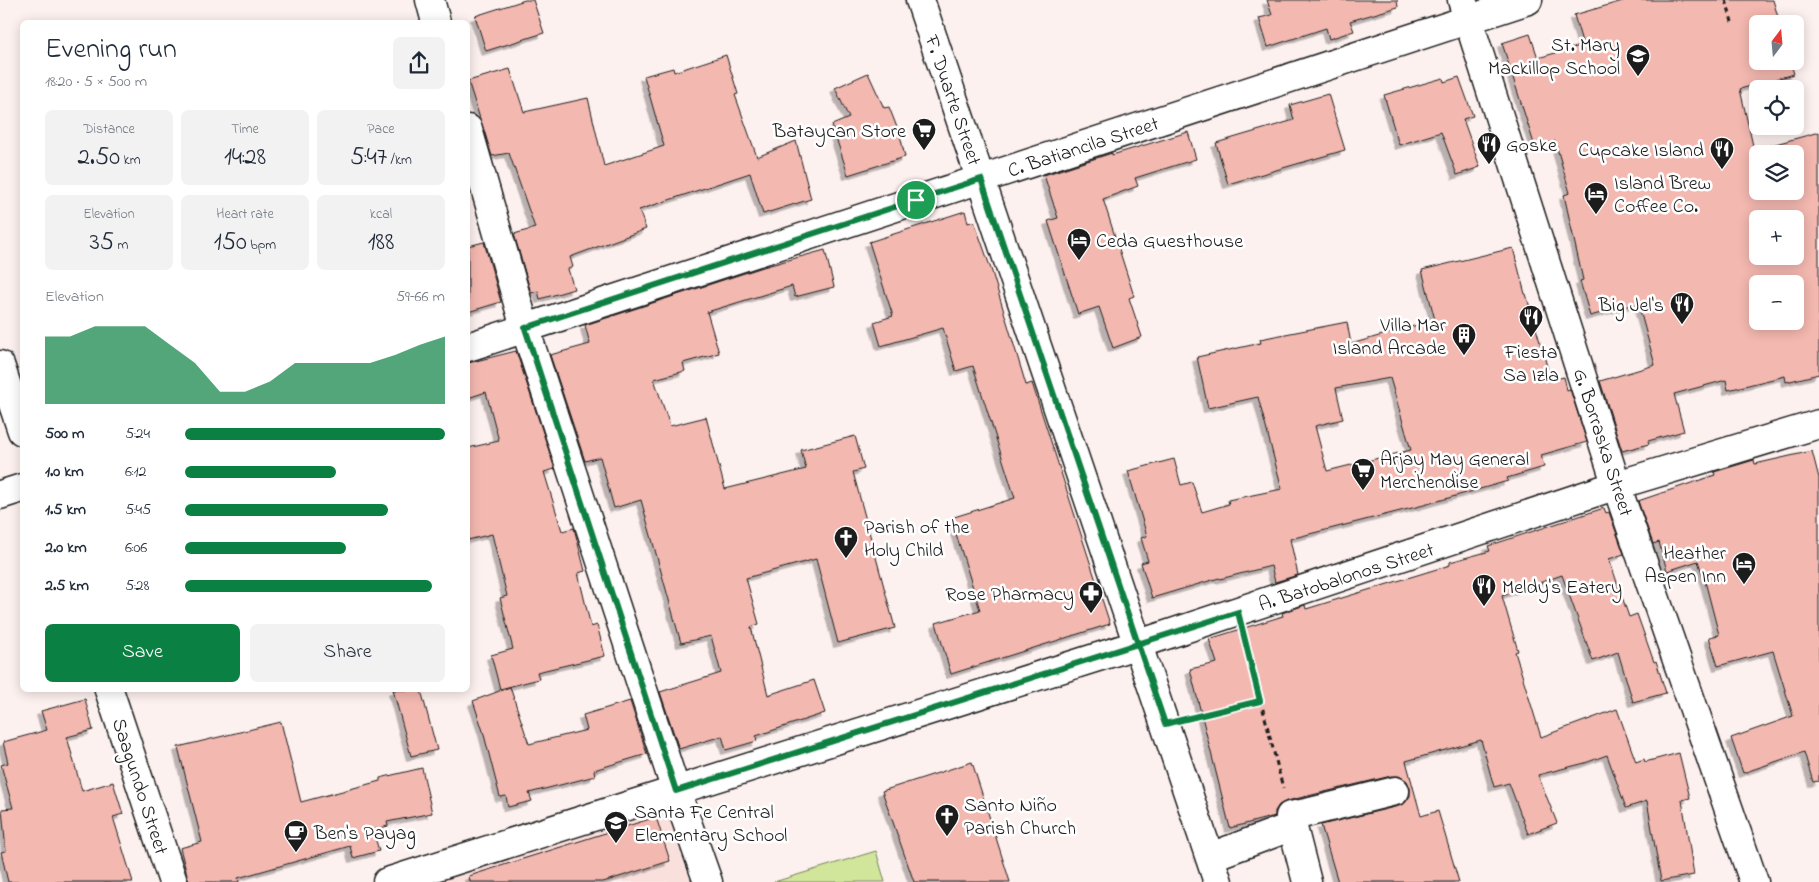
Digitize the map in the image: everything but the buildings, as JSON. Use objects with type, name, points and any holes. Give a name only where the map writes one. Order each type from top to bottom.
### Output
[{"type":"street","points":[[430,0],[435,20]]},
{"type":"street","name":"F. Duarte Street","points":[[920,0],[1218,882]]},
{"type":"street","name":"C. Batiancila Street","points":[[470,346],[981,179],[1466,10],[1528,0]]},
{"type":"street","name":"G. Borraska Street","points":[[1466,10],[1617,485],[1754,882]]},
{"type":"street","points":[[470,136],[525,328],[676,791],[708,882]]},
{"type":"street","points":[[0,365],[20,425]]},
{"type":"street","name":"A. Batobalonos Street","points":[[387,882],[1139,644],[1617,485],[1819,424]]},
{"type":"street","points":[[0,495],[20,489]]},
{"type":"street","name":"Saagundo Street","points":[[110,692],[173,882]]},
{"type":"street","points":[[1210,856],[1297,818],[1395,791]]},
{"type":"street","points":[[1297,818],[1307,882]]},
{"type":"street","points":[[1297,818],[1324,882]]},
{"type":"path","points":[[1726,0],[1732,22]]},
{"type":"path","points":[[1238,612],[1260,701],[1297,818]]},
{"type":"path","points":[[1165,724],[1260,701]]},
{"type":"shaded area","name":"Santa Fe Central Elementary School","points":[[666,809],[691,882],[441,882],[440,880]]},
{"type":"green space","points":[[876,851],[885,882],[774,882]]},
{"type":"place","name":"St. Mary Mackillop School","points":[[1638,77]]},
{"type":"place","name":"Bataycan Store","points":[[924,151]]},
{"type":"place","name":"Goske","points":[[1489,165]]},
{"type":"place","name":"Cupcake Island","points":[[1722,170]]},
{"type":"place","name":"Island Brew Coffee Co.","points":[[1596,215]]},
{"type":"place","name":"Ceda Guesthouse","points":[[1079,261]]},
{"type":"place","name":"Big Jel's","points":[[1682,325]]},
{"type":"place","name":"Fiesta Sa Izla","points":[[1531,338]]},
{"type":"place","name":"Villa Mar Island Arcade","points":[[1464,356]]},
{"type":"place","name":"Arjay May General Merchendise","points":[[1363,491]]},
{"type":"place","name":"Parish of the Holy Child","points":[[846,559]]},
{"type":"place","name":"Heather Aspen Inn","points":[[1744,585]]},
{"type":"place","name":"Meldy's Eatery","points":[[1484,607]]},
{"type":"place","name":"Rose Pharmacy","points":[[1091,614]]},
{"type":"place","name":"Santo Niño Parish Church","points":[[947,837]]},
{"type":"place","name":"Santa Fe Central Elementary School","points":[[616,844]]},
{"type":"place","name":"Ben's Payag","points":[[296,853]]},
{"type":"route","points":[[916,200],[525,328],[676,791],[1139,644],[1238,612],[1260,701],[1165,724],[1139,644],[981,179],[916,200]]}]
